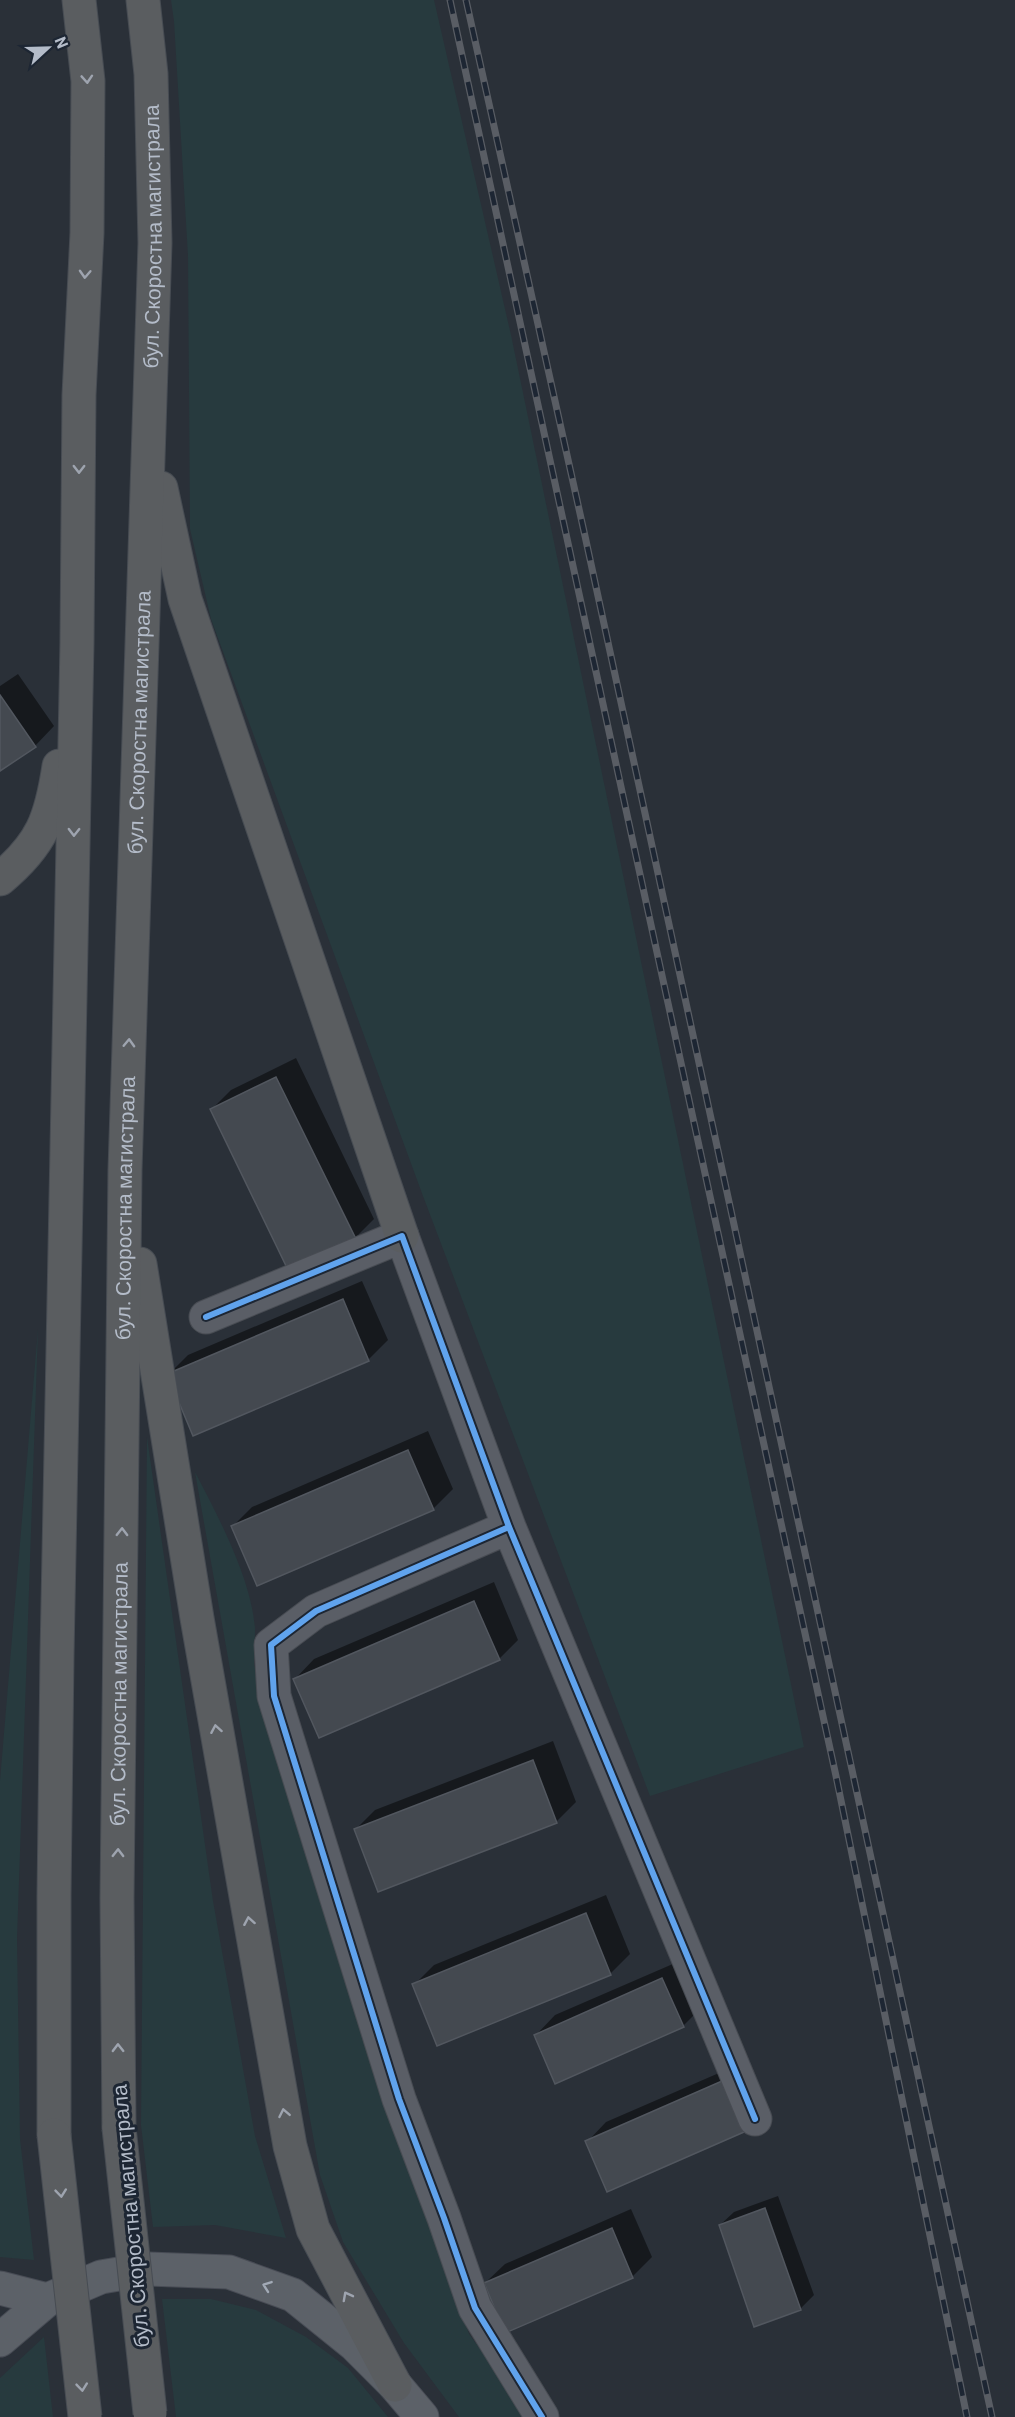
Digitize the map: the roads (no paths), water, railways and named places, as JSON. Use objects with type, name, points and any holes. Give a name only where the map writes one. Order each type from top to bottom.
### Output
[{"type":"highway","points":[[79,0],[88,81],[87,233],[80,395],[57,1643],[54,2135],[86,2417]]},
{"type":"highway","name":"бул. Скоростна магистрала","points":[[143,0],[151,74],[154,232],[150,428],[125,1170],[117,1898],[119,2127],[150,2415]]},
{"type":"highway","points":[[150,428],[170,535],[185,599],[402,1236]]},
{"type":"highway","points":[[0,879],[20,862],[34,845],[46,824],[54,800],[77,642]]},
{"type":"highway","points":[[125,1170],[197,1618],[290,2146],[313,2229],[395,2385]]},
{"type":"main road","points":[[0,2340],[47,2300],[101,2277],[148,2269],[229,2272],[293,2295],[355,2345],[423,2417]]},
{"type":"main road","points":[[0,2288],[47,2300]]},
{"type":"street","points":[[206,1317],[402,1236],[509,1527],[755,2119]]},
{"type":"street","points":[[509,1527],[316,1611],[271,1645],[274,1696],[399,2099],[475,2308],[542,2417]]},
{"type":"railway","points":[[450,0],[836,1776],[967,2417]]},
{"type":"railway","points":[[466,0],[585,536],[992,2417]]}]
